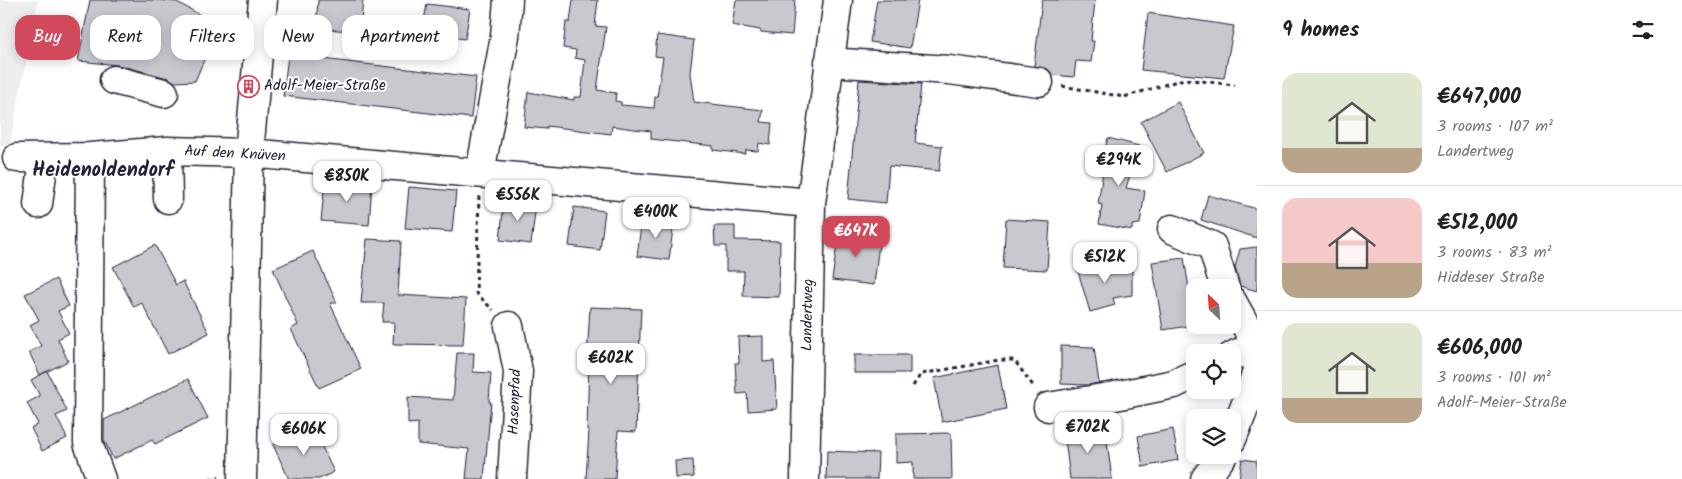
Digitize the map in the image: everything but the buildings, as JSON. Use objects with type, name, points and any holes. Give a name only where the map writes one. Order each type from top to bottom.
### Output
[{"type":"street","points":[[242,479],[249,153],[263,0]]},
{"type":"street","points":[[480,173],[505,36],[508,0]]},
{"type":"street","name":"Landertweg","points":[[805,479],[811,203],[838,0]]},
{"type":"street","points":[[829,62],[949,70],[1039,82]]},
{"type":"street","points":[[114,80],[164,93]]},
{"type":"street","points":[[167,151],[168,199]]},
{"type":"street","name":"Auf den Knüven","points":[[38,204],[30,158],[90,157],[167,151],[249,153],[811,203]]},
{"type":"street","points":[[90,157],[88,442],[101,479]]},
{"type":"street","points":[[1172,229],[1212,246],[1222,279]]},
{"type":"street","points":[[1241,317],[1257,346]]},
{"type":"street","name":"Hasenpfad","points":[[509,326],[518,371],[512,479]]},
{"type":"street","points":[[1241,353],[1257,354]]},
{"type":"street","points":[[1241,421],[1253,398],[1257,370]]},
{"type":"street","points":[[1048,407],[1174,384],[1186,378]]},
{"type":"street","points":[[1205,479],[1216,464]]},
{"type":"path","points":[[1039,82],[1124,97],[1184,79],[1235,85]]},
{"type":"path","points":[[480,173],[476,293],[509,326]]},
{"type":"path","points":[[913,386],[921,374],[999,360],[1014,360],[1048,407]]},
{"type":"shaded area","points":[[0,0],[38,0],[35,15],[15,15],[15,60],[26,60],[10,144],[0,145]]},
{"type":"place","name":"Adolf-Meier-Straße","points":[[248,86]]},
{"type":"district","name":"Heidenoldendorf","points":[[103,171]]}]
